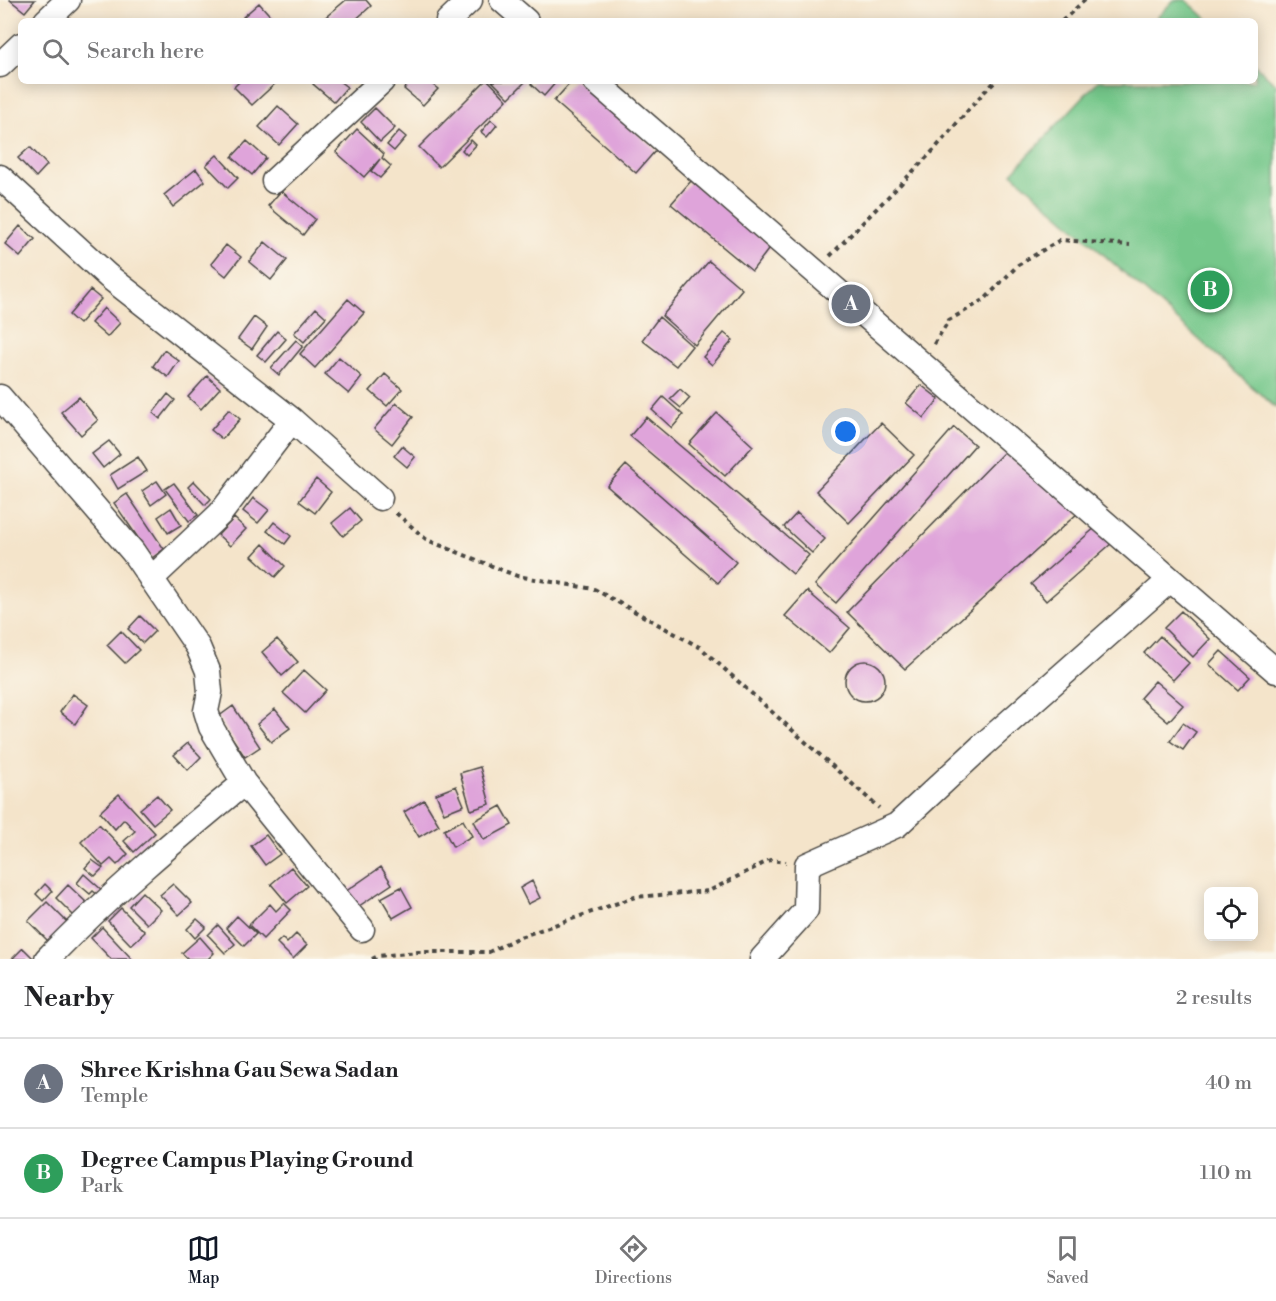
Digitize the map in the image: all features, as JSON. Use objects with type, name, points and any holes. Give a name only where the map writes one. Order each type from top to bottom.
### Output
[{"type":"street","points":[[49,18],[69,0]]},
{"type":"street","points":[[451,18],[470,0]]},
{"type":"street","points":[[502,0],[523,18]]},
{"type":"street","points":[[0,65],[18,48]]},
{"type":"street","points":[[274,181],[379,84]]},
{"type":"street","points":[[598,84],[1276,671]]},
{"type":"street","points":[[0,177],[108,276],[292,420],[380,498]]},
{"type":"street","points":[[0,397],[133,552],[198,647],[208,670],[210,692],[206,711],[211,727],[244,783],[362,929]]},
{"type":"street","points":[[151,579],[220,514],[292,420]]},
{"type":"street","points":[[762,959],[806,910],[807,865],[897,825],[983,745],[1170,580]]},
{"type":"street","points":[[47,959],[193,825],[244,783]]},
{"type":"path","points":[[1065,18],[1085,0]]},
{"type":"path","points":[[815,271],[932,152],[993,84]]},
{"type":"path","points":[[921,364],[949,320],[984,300],[1018,265],[1060,240],[1130,246]]},
{"type":"path","points":[[380,498],[427,540],[517,576],[594,589],[701,648],[897,825]]},
{"type":"path","points":[[372,959],[378,956],[418,952],[489,952],[517,938],[634,897],[709,891],[770,860],[807,865]]},
{"type":"green space","points":[[1174,0],[1186,0],[1206,18],[1157,18]]},
{"type":"green space","points":[[1258,68],[1276,84],[1276,408],[1012,173],[1095,84],[1258,84]]},
{"type":"building","points":[[10,0],[35,0],[25,12]]},
{"type":"building","points":[[346,0],[366,0],[371,6],[357,18],[325,18]]},
{"type":"building","points":[[259,3],[272,18],[244,18]]},
{"type":"building","points":[[237,84],[275,84],[252,105],[234,87]]},
{"type":"building","points":[[313,84],[343,84],[347,87],[334,102]]},
{"type":"building","points":[[408,84],[432,84],[438,89],[423,105],[404,89]]},
{"type":"building","points":[[482,84],[492,84],[507,100],[439,167],[419,147]]},
{"type":"building","points":[[495,84],[523,84],[509,98]]},
{"type":"building","points":[[531,84],[554,84],[544,96]]},
{"type":"building","points":[[569,84],[581,84],[656,150],[636,173],[554,101]]},
{"type":"building","points":[[278,106],[298,124],[279,145],[259,127]]},
{"type":"building","points":[[375,108],[395,128],[380,142],[361,122]]},
{"type":"building","points":[[491,120],[497,125],[487,137],[481,132]]},
{"type":"building","points":[[357,129],[384,154],[382,158],[391,166],[380,178],[371,171],[380,159],[364,177],[336,152]]},
{"type":"building","points":[[399,131],[406,137],[394,151],[387,145]]},
{"type":"building","points":[[471,140],[476,145],[467,155],[462,150]]},
{"type":"building","points":[[247,141],[266,158],[252,175],[232,157]]},
{"type":"building","points":[[30,147],[47,165],[36,177],[18,158]]},
{"type":"building","points":[[217,155],[238,178],[228,188],[206,165]]},
{"type":"building","points":[[196,169],[205,181],[173,207],[164,195]]},
{"type":"building","points":[[691,181],[771,246],[752,271],[671,204]]},
{"type":"building","points":[[281,191],[315,219],[303,235],[268,206]]},
{"type":"building","points":[[20,226],[35,239],[20,257],[5,244]]},
{"type":"building","points":[[265,242],[287,260],[271,280],[249,262]]},
{"type":"building","points":[[226,245],[241,257],[226,276],[211,264]]},
{"type":"building","points":[[709,261],[742,289],[695,345],[662,316]]},
{"type":"building","points":[[90,290],[101,299],[79,324],[69,315]]},
{"type":"building","points":[[348,299],[364,313],[315,368],[300,354]]},
{"type":"building","points":[[104,308],[120,323],[107,337],[91,323]]},
{"type":"building","points":[[316,308],[326,317],[304,342],[294,333]]},
{"type":"building","points":[[254,317],[267,327],[252,349],[238,339]]},
{"type":"building","points":[[659,317],[692,346],[676,366],[642,340]]},
{"type":"building","points":[[277,331],[286,339],[266,362],[257,355]]},
{"type":"building","points":[[724,333],[733,340],[712,365],[703,357]]},
{"type":"building","points":[[296,340],[303,346],[279,375],[271,368]]},
{"type":"building","points":[[164,350],[179,361],[168,377],[153,366]]},
{"type":"building","points":[[339,357],[362,377],[349,394],[325,374]]},
{"type":"building","points":[[385,374],[402,389],[387,406],[370,391]]},
{"type":"building","points":[[207,376],[220,388],[201,409],[188,397]]},
{"type":"building","points":[[921,385],[939,399],[924,418],[906,403]]},
{"type":"building","points":[[680,389],[690,398],[681,408],[670,399]]},
{"type":"building","points":[[168,394],[175,400],[160,419],[153,413]]},
{"type":"building","points":[[79,397],[98,420],[81,435],[61,412]]},
{"type":"building","points":[[663,397],[683,415],[672,428],[652,410]]},
{"type":"building","points":[[396,403],[413,417],[392,444],[374,429]]},
{"type":"building","points":[[229,409],[240,419],[222,439],[211,430]]},
{"type":"building","points":[[717,413],[753,446],[725,476],[689,444]]},
{"type":"building","points":[[646,417],[809,555],[793,574],[630,436]]},
{"type":"building","points":[[881,423],[914,455],[849,523],[816,491]]},
{"type":"building","points":[[954,427],[975,445],[836,603],[815,585]]},
{"type":"building","points":[[109,441],[120,454],[103,468],[92,454]]},
{"type":"building","points":[[402,446],[415,457],[407,467],[394,456]]},
{"type":"building","points":[[1004,452],[1079,512],[905,669],[847,612]]},
{"type":"building","points":[[138,457],[147,471],[118,489],[110,475]]},
{"type":"building","points":[[626,465],[736,562],[718,583],[607,486]]},
{"type":"building","points":[[316,479],[331,492],[315,513],[299,501]]},
{"type":"building","points":[[157,481],[166,494],[151,505],[142,491]]},
{"type":"building","points":[[194,481],[211,499],[205,505],[188,487]]},
{"type":"building","points":[[174,483],[198,515],[189,521],[165,489]]},
{"type":"building","points":[[127,494],[164,549],[152,558],[114,503]]},
{"type":"building","points":[[253,498],[269,510],[258,523],[243,511]]},
{"type":"building","points":[[171,508],[181,525],[168,533],[158,517]]},
{"type":"building","points":[[350,508],[361,521],[343,536],[332,523]]},
{"type":"building","points":[[797,513],[825,539],[812,553],[784,527]]},
{"type":"building","points":[[234,518],[246,529],[230,546],[218,535]]},
{"type":"building","points":[[274,522],[291,536],[285,544],[267,531]]},
{"type":"building","points":[[1097,526],[1112,543],[1046,601],[1031,584]]},
{"type":"building","points":[[263,544],[285,566],[275,577],[252,556]]},
{"type":"building","points":[[807,591],[850,628],[829,653],[785,616]]},
{"type":"building","points":[[1181,611],[1210,639],[1193,657],[1164,628]]},
{"type":"building","points":[[140,616],[155,631],[143,643],[128,629]]},
{"type":"building","points":[[121,631],[139,650],[125,663],[107,645]]},
{"type":"building","points":[[1160,636],[1189,663],[1173,680],[1144,653]]},
{"type":"building","points":[[277,639],[298,662],[282,676],[262,652]]},
{"type":"building","points":[[1221,651],[1250,677],[1238,690],[1209,664]]},
{"type":"building","points":[[865,661],[879,667],[885,681],[879,695],[865,701],[851,695],[845,681],[851,667]]},
{"type":"building","points":[[304,670],[326,690],[305,713],[283,693]]},
{"type":"building","points":[[1155,681],[1183,705],[1168,722],[1140,698]]},
{"type":"building","points":[[73,694],[88,705],[75,724],[60,712]]},
{"type":"building","points":[[233,706],[260,747],[245,757],[218,717]]},
{"type":"building","points":[[275,709],[290,728],[271,742],[257,724]]},
{"type":"building","points":[[1183,723],[1196,732],[1183,750],[1170,741]]},
{"type":"building","points":[[188,743],[201,757],[188,770],[174,755]]},
{"type":"building","points":[[480,767],[490,804],[471,810],[460,773]]},
{"type":"building","points":[[456,786],[464,805],[444,813],[436,794]]},
{"type":"building","points":[[119,794],[155,833],[134,852],[124,841],[135,831],[124,819],[115,829],[100,812]]},
{"type":"building","points":[[157,795],[170,810],[153,824],[140,809]]},
{"type":"building","points":[[424,800],[439,825],[419,837],[404,812]]},
{"type":"building","points":[[501,806],[512,825],[484,840],[474,821]]},
{"type":"building","points":[[463,820],[472,836],[453,847],[444,830]]},
{"type":"building","points":[[99,824],[128,854],[117,865],[111,859],[103,866],[81,842]]},
{"type":"building","points":[[266,835],[280,854],[265,865],[251,846]]},
{"type":"building","points":[[92,860],[103,868],[95,876],[85,868]]},
{"type":"building","points":[[291,867],[307,886],[287,903],[271,884]]},
{"type":"building","points":[[381,867],[392,884],[356,908],[345,892]]},
{"type":"building","points":[[84,874],[103,891],[99,896],[93,891],[90,894],[77,883]]},
{"type":"building","points":[[532,881],[540,898],[528,904],[520,888]]},
{"type":"building","points":[[45,884],[52,891],[43,901],[36,894]]},
{"type":"building","points":[[173,884],[192,903],[179,915],[160,895]]},
{"type":"building","points":[[68,885],[87,903],[74,916],[56,898]]},
{"type":"building","points":[[401,887],[412,907],[393,918],[381,898]]},
{"type":"building","points":[[142,892],[161,910],[147,924],[129,906]]},
{"type":"building","points":[[47,902],[68,923],[49,942],[28,921]]},
{"type":"building","points":[[284,903],[291,910],[263,939],[249,925],[270,904],[276,911]]},
{"type":"building","points":[[121,908],[145,932],[131,945],[108,921]]},
{"type":"building","points":[[237,916],[256,934],[244,946],[226,928]]},
{"type":"building","points":[[197,919],[206,927],[195,938],[187,929]]},
{"type":"building","points":[[218,925],[235,944],[225,953],[208,935]]},
{"type":"building","points":[[102,927],[132,959],[111,959],[91,938]]},
{"type":"building","points":[[296,934],[307,945],[293,959],[277,943],[282,938],[287,943]]},
{"type":"building","points":[[200,937],[214,953],[208,959],[188,959],[182,953]]},
{"type":"building","points":[[23,948],[34,959],[12,959]]},
{"type":"place","name":"Degree Campus Playing Ground","points":[[1210,290]]},
{"type":"place","name":"Shree Krishna Gau Sewa Sadan","points":[[851,304]]}]
